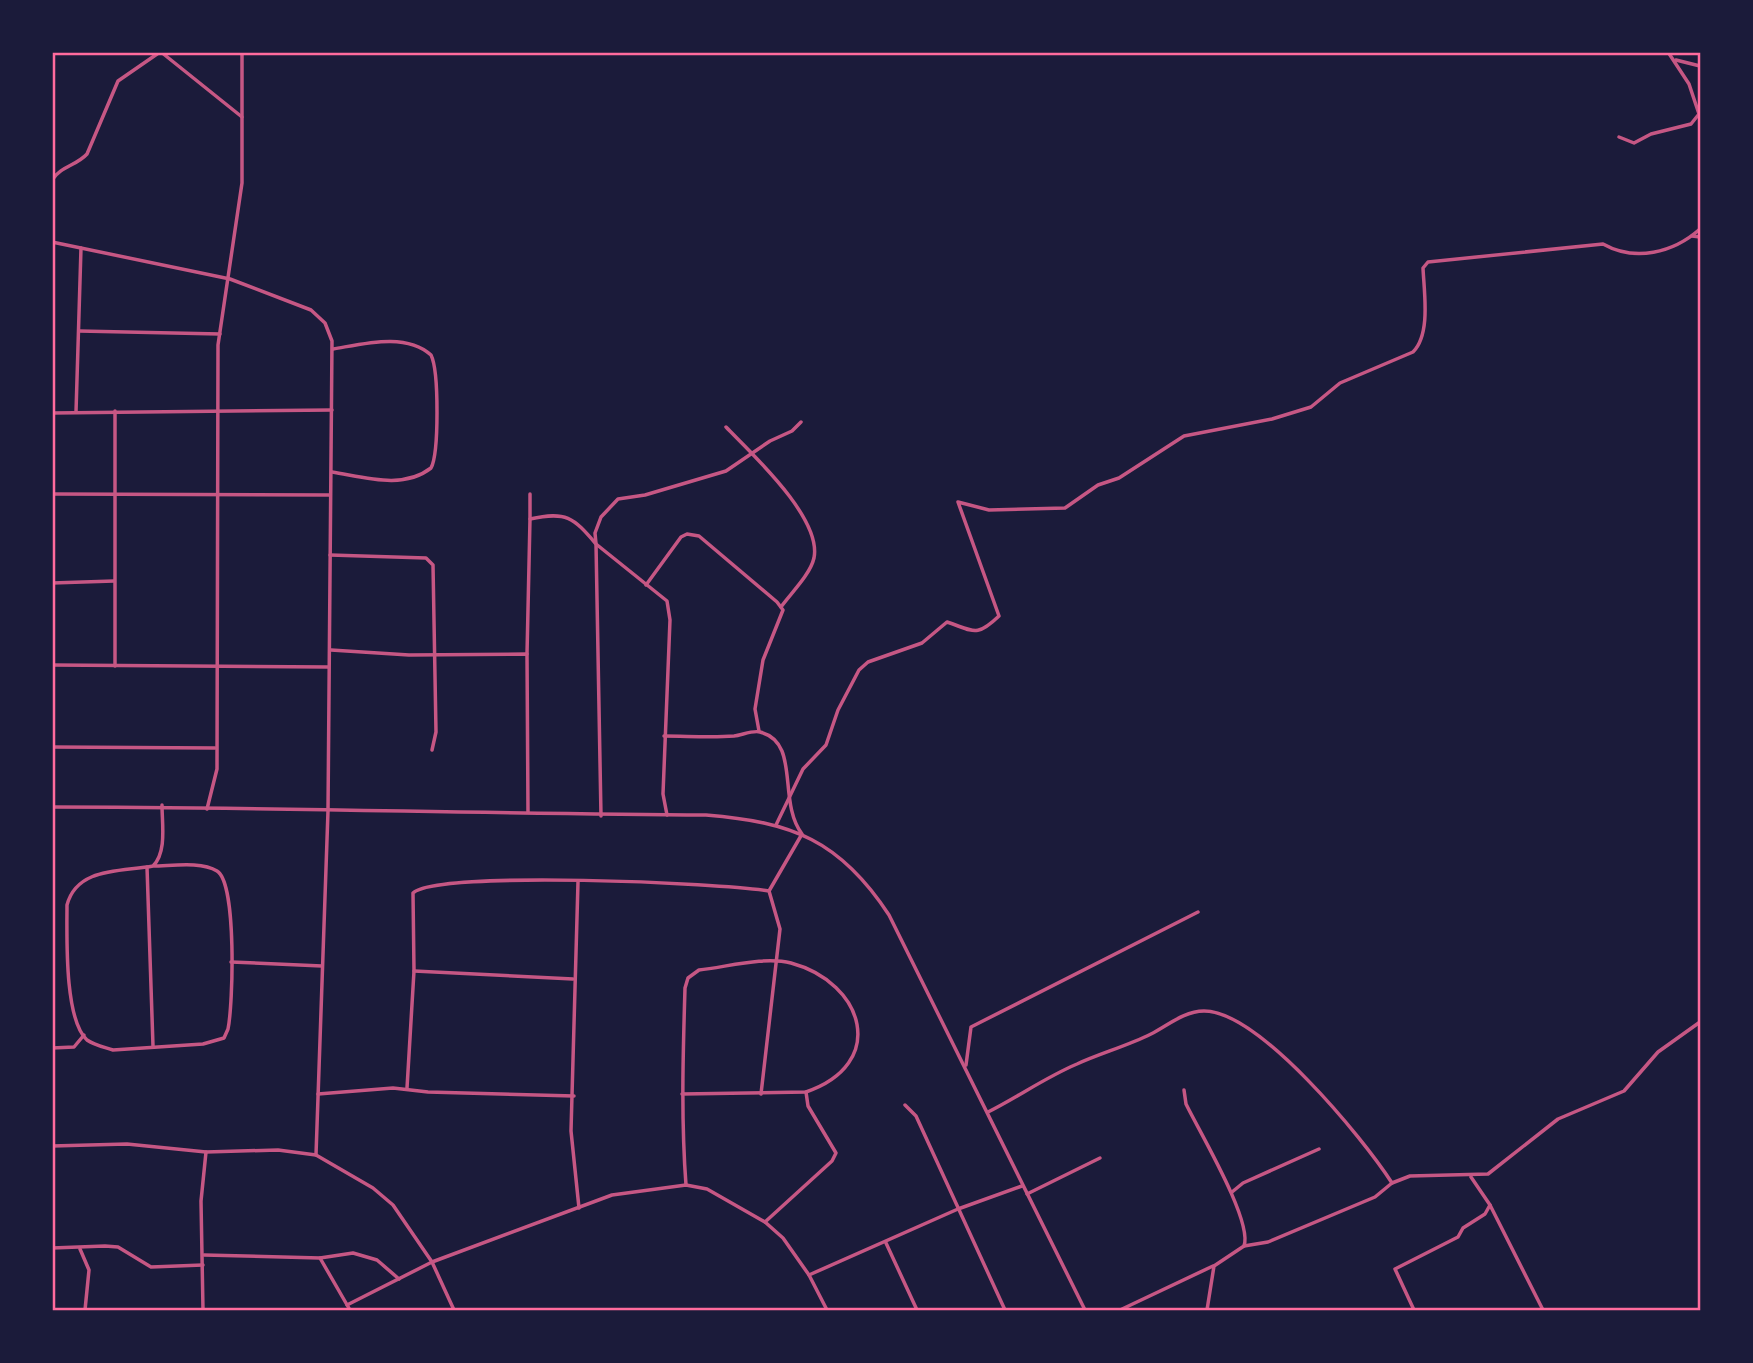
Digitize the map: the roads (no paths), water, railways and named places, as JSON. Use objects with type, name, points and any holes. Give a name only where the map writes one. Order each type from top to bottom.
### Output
[{"type":"street","points":[[52,180],[58,171],[81,161],[87,155],[118,80],[161,52],[242,117]]},
{"type":"street","points":[[207,809],[217,769],[215,748],[219,666],[216,494],[220,334],[242,183],[242,52]]},
{"type":"street","points":[[1619,137],[1634,143],[1651,134],[1691,124],[1700,115],[1689,84],[1668,52]]},
{"type":"street","points":[[1674,59],[1700,66]]},
{"type":"street","points":[[776,825],[803,769],[826,745],[838,710],[859,670],[869,663],[922,643],[947,622],[971,633],[980,631],[999,616],[958,502],[989,510],[1065,508],[1089,490],[1119,478],[1184,436],[1272,419],[1311,407],[1340,383],[1413,352],[1418,347],[1424,303],[1423,268],[1428,262],[1603,244],[1623,253],[1646,256],[1692,236],[1700,229]]},
{"type":"street","points":[[1692,236],[1700,237]]},
{"type":"street","points":[[52,242],[230,279],[311,310],[325,323],[333,349],[328,811],[316,1155]]},
{"type":"street","points":[[76,412],[81,248]]},
{"type":"street","points":[[79,331],[220,334]]},
{"type":"street","points":[[331,472],[397,481],[419,476],[435,461],[435,388],[431,355],[415,344],[396,342],[333,349]]},
{"type":"street","points":[[52,413],[332,410]]},
{"type":"street","points":[[115,411],[115,666]]},
{"type":"street","points":[[601,816],[595,533],[601,517],[618,499],[645,495],[726,471],[801,422]]},
{"type":"street","points":[[726,428],[753,455],[800,514],[815,547],[811,566],[781,607],[779,624],[771,636],[763,660],[755,709],[759,731]]},
{"type":"street","points":[[52,494],[331,495]]},
{"type":"street","points":[[528,812],[530,494]]},
{"type":"street","points":[[530,519],[554,514],[576,521],[596,544],[667,601],[670,620],[663,794],[667,815]]},
{"type":"street","points":[[646,585],[681,537],[687,534],[699,536],[756,582],[781,607]]},
{"type":"street","points":[[330,555],[426,558],[435,569],[436,732],[432,750]]},
{"type":"street","points":[[52,583],[114,581]]},
{"type":"street","points":[[331,650],[356,654],[527,654]]},
{"type":"street","points":[[52,665],[328,667]]},
{"type":"street","points":[[664,736],[732,736],[759,731],[778,741],[784,750],[793,822],[803,834],[862,876],[889,915],[958,1048],[1085,1311]]},
{"type":"street","points":[[52,747],[215,748]]},
{"type":"street","points":[[52,807],[162,805],[207,809],[667,815],[755,819],[803,834]]},
{"type":"street","points":[[153,866],[161,855],[162,805]]},
{"type":"street","points":[[761,1094],[779,961],[779,920],[769,891],[803,834]]},
{"type":"street","points":[[200,866],[220,873],[228,891],[231,962],[230,1018],[224,1038],[203,1044],[113,1050],[87,1040],[75,1016],[67,925],[69,895],[83,880],[93,876],[147,867],[200,866]]},
{"type":"street","points":[[147,867],[153,1046]]},
{"type":"street","points":[[407,1088],[414,971],[412,898],[418,889],[439,884],[578,882],[709,884],[769,891]]},
{"type":"street","points":[[578,882],[573,979],[574,1096],[571,1131],[579,1208]]},
{"type":"street","points":[[966,1065],[971,1027],[1198,912]]},
{"type":"street","points":[[682,1094],[806,1093],[832,1081],[849,1064],[857,1045],[858,1021],[854,1009],[835,984],[806,968],[779,961],[699,970],[688,978],[685,988],[682,1094],[686,1185]]},
{"type":"street","points":[[231,962],[322,966]]},
{"type":"street","points":[[414,971],[573,979]]},
{"type":"street","points":[[988,1112],[1074,1065],[1150,1034],[1187,1014],[1205,1010],[1244,1026],[1309,1080],[1356,1132],[1392,1183]]},
{"type":"street","points":[[1120,1311],[1214,1266],[1244,1246],[1268,1242],[1375,1197],[1392,1183],[1425,1174],[1488,1174],[1570,1111],[1594,1106],[1624,1091],[1658,1052],[1700,1022]]},
{"type":"street","points":[[52,1048],[74,1046],[84,1035]]},
{"type":"street","points":[[318,1094],[407,1088],[428,1092],[574,1096]]},
{"type":"street","points":[[1184,1090],[1186,1104],[1232,1192],[1247,1237],[1244,1246]]},
{"type":"street","points":[[765,1222],[832,1161],[836,1153],[808,1106],[806,1093]]},
{"type":"street","points":[[905,1105],[916,1116],[1005,1311]]},
{"type":"street","points":[[52,1146],[127,1144],[206,1152],[278,1150],[316,1155],[373,1188],[393,1205],[432,1262],[454,1311]]},
{"type":"street","points":[[1232,1192],[1243,1183],[1319,1149]]},
{"type":"street","points":[[203,1311],[201,1200],[206,1152]]},
{"type":"street","points":[[1027,1194],[1100,1158]]},
{"type":"street","points":[[1470,1176],[1490,1205],[1543,1311]]},
{"type":"street","points":[[347,1305],[432,1262],[611,1195],[686,1185],[707,1189],[773,1229],[783,1238],[809,1275],[827,1311]]},
{"type":"street","points":[[809,1275],[958,1209],[1023,1186]]},
{"type":"street","points":[[1413,1311],[1395,1269],[1458,1237],[1463,1228],[1485,1214],[1490,1205]]},
{"type":"street","points":[[886,1243],[918,1311]]},
{"type":"street","points":[[52,1248],[118,1247],[151,1267],[203,1265]]},
{"type":"street","points":[[80,1249],[89,1270],[85,1311]]},
{"type":"street","points":[[204,1255],[320,1258],[353,1252],[377,1260],[399,1279]]},
{"type":"street","points":[[320,1258],[350,1311]]},
{"type":"street","points":[[1208,1311],[1214,1266]]}]
